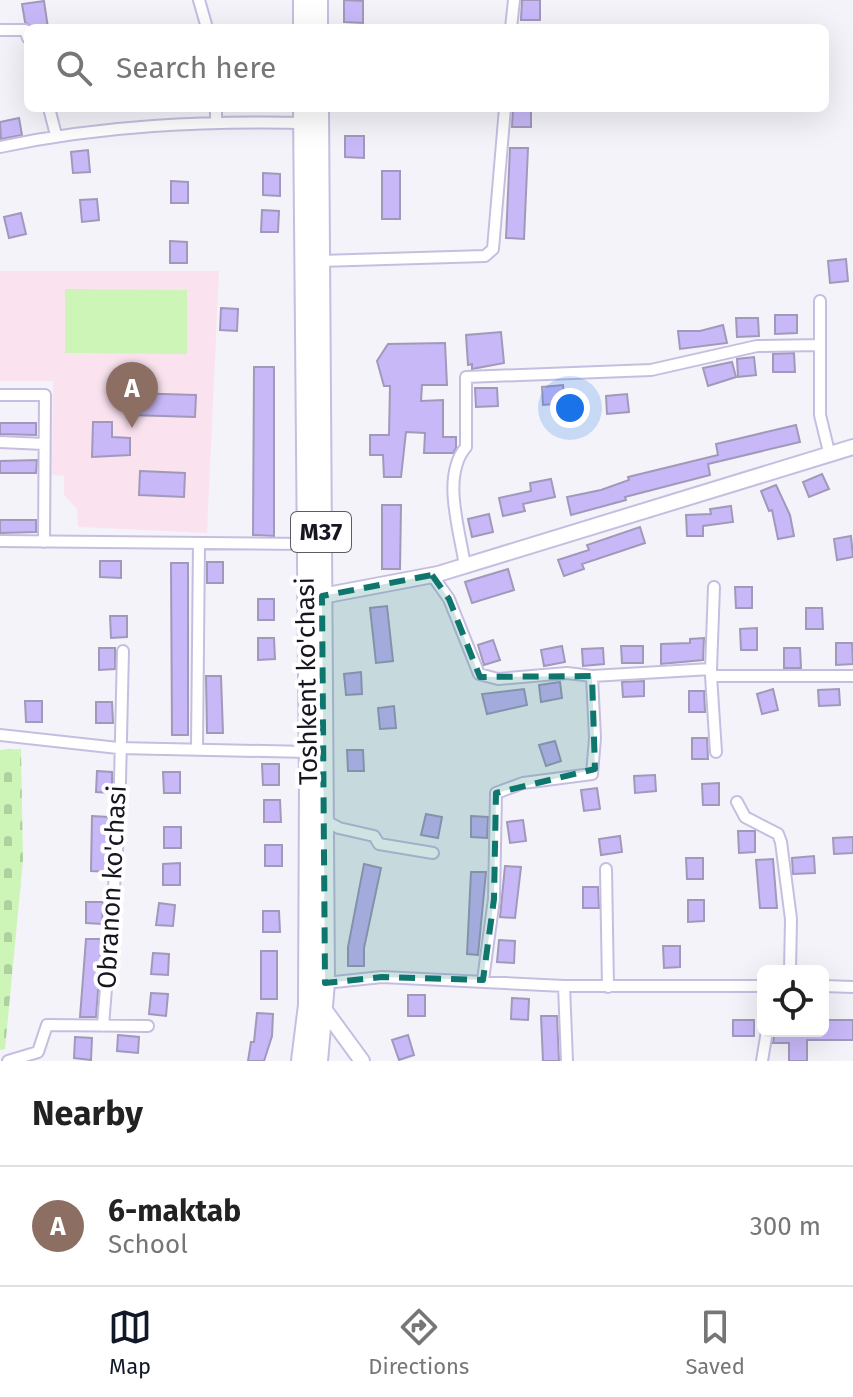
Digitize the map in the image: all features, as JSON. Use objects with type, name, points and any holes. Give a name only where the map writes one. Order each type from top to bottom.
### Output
[{"type":"highway","points":[[303,0],[303,24]]},
{"type":"highway","points":[[318,0],[318,24]]},
{"type":"highway","name":"Toshkent ko'chasi","points":[[311,115],[320,261],[325,983],[318,1061]]},
{"type":"highway","name":"Toshkent ko'chasi","points":[[301,1061],[308,1005],[306,544],[311,115]]},
{"type":"street","points":[[199,0],[206,24]]},
{"type":"street","points":[[511,24],[514,0]]},
{"type":"street","points":[[0,30],[24,30]]},
{"type":"street","points":[[50,112],[56,135]]},
{"type":"street","points":[[216,112],[216,122]]},
{"type":"street","points":[[320,261],[485,256],[493,249],[505,112]]},
{"type":"street","points":[[0,147],[56,135],[118,127],[311,115]]},
{"type":"street","points":[[820,301],[820,415],[829,452]]},
{"type":"street","points":[[465,566],[454,497],[457,458],[466,447],[466,377],[651,370],[757,346],[820,345]]},
{"type":"street","points":[[0,395],[45,395],[44,542]]},
{"type":"street","points":[[0,442],[44,444]]},
{"type":"street","points":[[322,596],[465,566],[853,447]]},
{"type":"street","points":[[0,541],[306,544]]},
{"type":"street","points":[[197,747],[199,543]]},
{"type":"street","points":[[432,575],[449,599],[479,674],[498,679],[567,673],[592,676],[711,673],[852,676]]},
{"type":"street","points":[[714,587],[711,673],[716,752]]},
{"type":"street","name":"Obranon ko'chasi","points":[[103,1026],[119,824],[118,748],[123,651]]},
{"type":"street","points":[[483,980],[494,899],[496,793],[523,783],[592,774],[595,738],[592,676]]},
{"type":"street","name":"Obranon ko'chasi","points":[[0,735],[118,748],[197,747],[309,752]]},
{"type":"street","points":[[737,802],[745,817],[778,834],[781,842],[791,919],[790,965]]},
{"type":"street","points":[[324,820],[339,828],[374,836],[379,844],[433,853]]},
{"type":"street","points":[[606,869],[608,987]]},
{"type":"street","points":[[325,983],[382,977],[564,986],[757,986]]},
{"type":"street","points":[[564,986],[567,1061]]},
{"type":"street","points":[[829,986],[853,987]]},
{"type":"street","points":[[324,1009],[362,1061]]},
{"type":"street","name":"Obranon ko'chasi","points":[[8,1061],[38,1052],[42,1030],[47,1025],[148,1026]]},
{"type":"street","points":[[762,1061],[766,1037]]},
{"type":"highlighted area","points":[[432,575],[449,599],[480,677],[592,676],[595,769],[496,793],[494,899],[483,980],[382,977],[325,983],[322,596]]},
{"type":"shaded area","points":[[0,271],[219,271],[207,533],[78,527],[77,509],[64,495],[64,476],[52,475],[53,381],[0,381]]},
{"type":"green space","points":[[65,289],[187,290],[187,354],[65,353]]},
{"type":"green space","points":[[21,749],[23,860],[5,1049],[0,1050],[0,750]]},
{"type":"building","points":[[344,0],[363,1],[363,23],[344,22]]},
{"type":"building","points":[[522,0],[540,0],[540,20],[521,20]]},
{"type":"building","points":[[44,1],[47,24],[25,22],[22,4]]},
{"type":"building","points":[[513,112],[531,112],[531,127],[512,127]]},
{"type":"building","points":[[19,118],[22,135],[1,139],[0,122]]},
{"type":"building","points":[[345,136],[364,136],[364,158],[345,157]]},
{"type":"building","points":[[510,148],[528,148],[524,239],[506,238]]},
{"type":"building","points":[[88,150],[90,172],[73,173],[71,152]]},
{"type":"building","points":[[382,171],[400,171],[400,219],[382,219]]},
{"type":"building","points":[[263,173],[280,174],[280,196],[263,195]]},
{"type":"building","points":[[171,181],[188,182],[188,203],[171,203]]},
{"type":"building","points":[[97,199],[99,220],[82,222],[80,200]]},
{"type":"building","points":[[262,210],[279,211],[278,232],[261,232]]},
{"type":"building","points":[[21,213],[26,234],[9,238],[4,217]]},
{"type":"building","points":[[170,241],[187,242],[187,263],[170,263]]},
{"type":"building","points":[[846,259],[848,281],[830,283],[828,261]]},
{"type":"building","points":[[221,308],[238,309],[237,331],[220,330]]},
{"type":"building","points":[[775,315],[797,315],[797,333],[775,334]]},
{"type":"building","points":[[736,318],[758,318],[759,336],[737,337]]},
{"type":"building","points":[[723,325],[727,343],[680,349],[678,331],[700,331]]},
{"type":"building","points":[[501,332],[504,363],[472,369],[472,364],[468,365],[466,335]]},
{"type":"building","points":[[445,343],[447,385],[422,385],[421,401],[443,400],[443,437],[456,437],[456,448],[453,453],[424,453],[425,433],[406,432],[401,477],[384,477],[383,455],[370,455],[370,435],[389,435],[390,386],[384,386],[377,361],[388,344]]},
{"type":"building","points":[[794,353],[795,372],[773,372],[773,354]]},
{"type":"building","points":[[754,357],[756,375],[738,377],[737,359]]},
{"type":"building","points":[[732,362],[736,377],[708,386],[703,368]]},
{"type":"building","points":[[254,367],[274,367],[274,536],[253,535]]},
{"type":"building","points":[[563,385],[565,403],[543,405],[542,387]]},
{"type":"building","points":[[475,388],[497,388],[498,406],[476,407]]},
{"type":"building","points":[[130,393],[196,395],[195,417],[129,415]]},
{"type":"building","points":[[627,394],[629,412],[607,414],[606,396]]},
{"type":"building","points":[[93,422],[112,422],[112,437],[130,438],[130,455],[92,457]]},
{"type":"building","points":[[0,423],[36,423],[36,435],[0,434]]},
{"type":"building","points":[[796,425],[800,442],[708,464],[710,475],[571,515],[567,497],[601,490],[629,480],[628,477],[718,455],[716,444]]},
{"type":"building","points":[[37,460],[36,473],[0,473],[0,461]]},
{"type":"building","points":[[140,471],[185,473],[184,497],[139,495]]},
{"type":"building","points":[[822,474],[829,489],[809,497],[803,482]]},
{"type":"building","points":[[551,479],[555,497],[523,504],[525,511],[503,516],[499,498],[531,491],[530,483]]},
{"type":"building","points":[[776,485],[790,515],[794,536],[778,539],[772,510],[769,511],[761,491]]},
{"type":"building","points":[[382,505],[401,505],[400,569],[382,569]]},
{"type":"building","points":[[731,506],[733,522],[703,526],[703,536],[687,536],[686,515],[711,514],[710,509]]},
{"type":"building","points":[[489,514],[493,532],[472,537],[468,519]]},
{"type":"building","points":[[0,520],[36,520],[36,532],[0,533]]},
{"type":"building","points":[[640,527],[645,543],[582,564],[584,569],[564,576],[558,560],[589,550],[587,545]]},
{"type":"building","points":[[851,536],[853,557],[837,560],[834,539]]},
{"type":"building","points":[[100,561],[121,561],[121,578],[100,577]]},
{"type":"building","points":[[207,562],[223,562],[223,583],[207,583]]},
{"type":"building","points":[[171,563],[188,563],[188,735],[172,735]]},
{"type":"building","points":[[508,569],[514,590],[472,603],[465,582]]},
{"type":"building","points":[[735,587],[752,587],[752,608],[736,608]]},
{"type":"building","points":[[258,599],[274,599],[274,620],[258,620]]},
{"type":"building","points":[[387,606],[393,661],[376,663],[370,608]]},
{"type":"building","points":[[806,608],[822,608],[823,629],[806,629]]},
{"type":"building","points":[[110,616],[127,616],[127,637],[111,638]]},
{"type":"building","points":[[757,628],[757,650],[741,650],[740,629]]},
{"type":"building","points":[[258,638],[274,638],[275,659],[258,660]]},
{"type":"building","points":[[704,638],[703,660],[661,664],[661,644],[690,643],[690,639]]},
{"type":"building","points":[[493,640],[500,660],[484,665],[478,645]]},
{"type":"building","points":[[836,643],[852,643],[853,664],[836,665]]},
{"type":"building","points":[[562,646],[565,662],[544,666],[541,650]]},
{"type":"building","points":[[621,646],[643,646],[643,663],[622,663]]},
{"type":"building","points":[[99,648],[115,648],[115,669],[99,670]]},
{"type":"building","points":[[603,648],[604,664],[583,666],[582,649]]},
{"type":"building","points":[[784,648],[800,648],[801,668],[784,668]]},
{"type":"building","points":[[361,672],[362,694],[346,695],[344,674]]},
{"type":"building","points":[[206,676],[221,676],[223,733],[207,733]]},
{"type":"building","points":[[644,681],[644,696],[623,697],[622,682]]},
{"type":"building","points":[[560,682],[562,698],[541,702],[539,685]]},
{"type":"building","points":[[524,689],[527,705],[487,714],[482,694]]},
{"type":"building","points":[[773,689],[778,710],[762,714],[757,694]]},
{"type":"building","points":[[839,689],[840,705],[819,706],[818,690]]},
{"type":"building","points":[[689,691],[704,691],[705,712],[689,712]]},
{"type":"building","points":[[25,701],[42,701],[42,722],[26,722]]},
{"type":"building","points":[[96,702],[112,702],[113,723],[96,723]]},
{"type":"building","points":[[394,706],[396,728],[380,729],[378,708]]},
{"type":"building","points":[[692,738],[707,738],[708,759],[692,759]]},
{"type":"building","points":[[555,741],[561,761],[546,766],[539,745]]},
{"type":"building","points":[[347,750],[363,750],[364,771],[348,771]]},
{"type":"building","points":[[262,764],[279,764],[279,785],[263,785]]},
{"type":"building","points":[[97,771],[112,772],[112,793],[96,792]]},
{"type":"building","points":[[163,772],[180,772],[180,793],[164,793]]},
{"type":"building","points":[[655,775],[656,791],[635,793],[634,776]]},
{"type":"building","points":[[719,783],[719,805],[703,805],[702,784]]},
{"type":"building","points":[[597,788],[600,809],[584,811],[581,790]]},
{"type":"building","points":[[264,800],[280,800],[281,822],[264,822]]},
{"type":"building","points":[[426,814],[442,817],[438,838],[421,835]]},
{"type":"building","points":[[92,816],[109,817],[107,872],[91,871]]},
{"type":"building","points":[[471,816],[488,817],[487,838],[471,837]]},
{"type":"building","points":[[523,820],[526,841],[510,843],[507,822]]},
{"type":"building","points":[[164,827],[181,827],[181,848],[164,848]]},
{"type":"building","points":[[738,831],[755,831],[755,852],[739,853]]},
{"type":"building","points":[[620,836],[622,852],[601,855],[599,839]]},
{"type":"building","points":[[853,837],[853,853],[834,854],[833,838]]},
{"type":"building","points":[[265,845],[282,845],[282,866],[265,866]]},
{"type":"building","points":[[814,856],[815,873],[793,874],[792,858]]},
{"type":"building","points":[[686,858],[703,858],[703,879],[687,879]]},
{"type":"building","points":[[773,859],[777,908],[760,908],[756,860]]},
{"type":"building","points":[[180,863],[180,885],[163,885],[163,864]]},
{"type":"building","points":[[364,864],[381,868],[364,948],[364,966],[348,966],[348,947]]},
{"type":"building","points":[[505,866],[521,867],[515,918],[500,917]]},
{"type":"building","points":[[471,872],[486,872],[478,955],[467,954]]},
{"type":"building","points":[[583,887],[598,887],[599,908],[583,908]]},
{"type":"building","points":[[688,900],[704,900],[704,921],[688,922]]},
{"type":"building","points":[[86,902],[103,902],[102,924],[86,923]]},
{"type":"building","points":[[159,903],[175,905],[173,926],[156,925]]},
{"type":"building","points":[[263,911],[279,911],[280,932],[263,932]]},
{"type":"building","points":[[86,939],[102,939],[96,1017],[80,1017]]},
{"type":"building","points":[[499,940],[515,941],[514,963],[497,962]]},
{"type":"building","points":[[663,946],[680,946],[680,967],[664,968]]},
{"type":"building","points":[[261,951],[277,951],[277,999],[261,999]]},
{"type":"building","points":[[153,953],[169,954],[168,975],[151,974]]},
{"type":"building","points":[[151,993],[168,994],[166,1016],[149,1014]]},
{"type":"building","points":[[408,995],[425,995],[425,1016],[408,1016]]},
{"type":"building","points":[[512,998],[529,999],[528,1020],[511,1019]]},
{"type":"building","points":[[257,1013],[273,1014],[272,1036],[264,1061],[248,1061],[251,1042],[254,1042]]},
{"type":"building","points":[[541,1016],[557,1016],[559,1061],[543,1061]]},
{"type":"building","points":[[733,1020],[754,1020],[754,1036],[733,1036]]},
{"type":"building","points":[[829,1020],[853,1020],[853,1040],[807,1040],[807,1061],[789,1061],[789,1043],[773,1043],[774,1037],[829,1037]]},
{"type":"building","points":[[118,1035],[139,1037],[138,1053],[117,1051]]},
{"type":"building","points":[[408,1035],[414,1055],[399,1060],[392,1040]]},
{"type":"building","points":[[75,1037],[92,1038],[91,1060],[74,1058]]},
{"type":"place","name":"6-maktab","points":[[132,428]]}]
